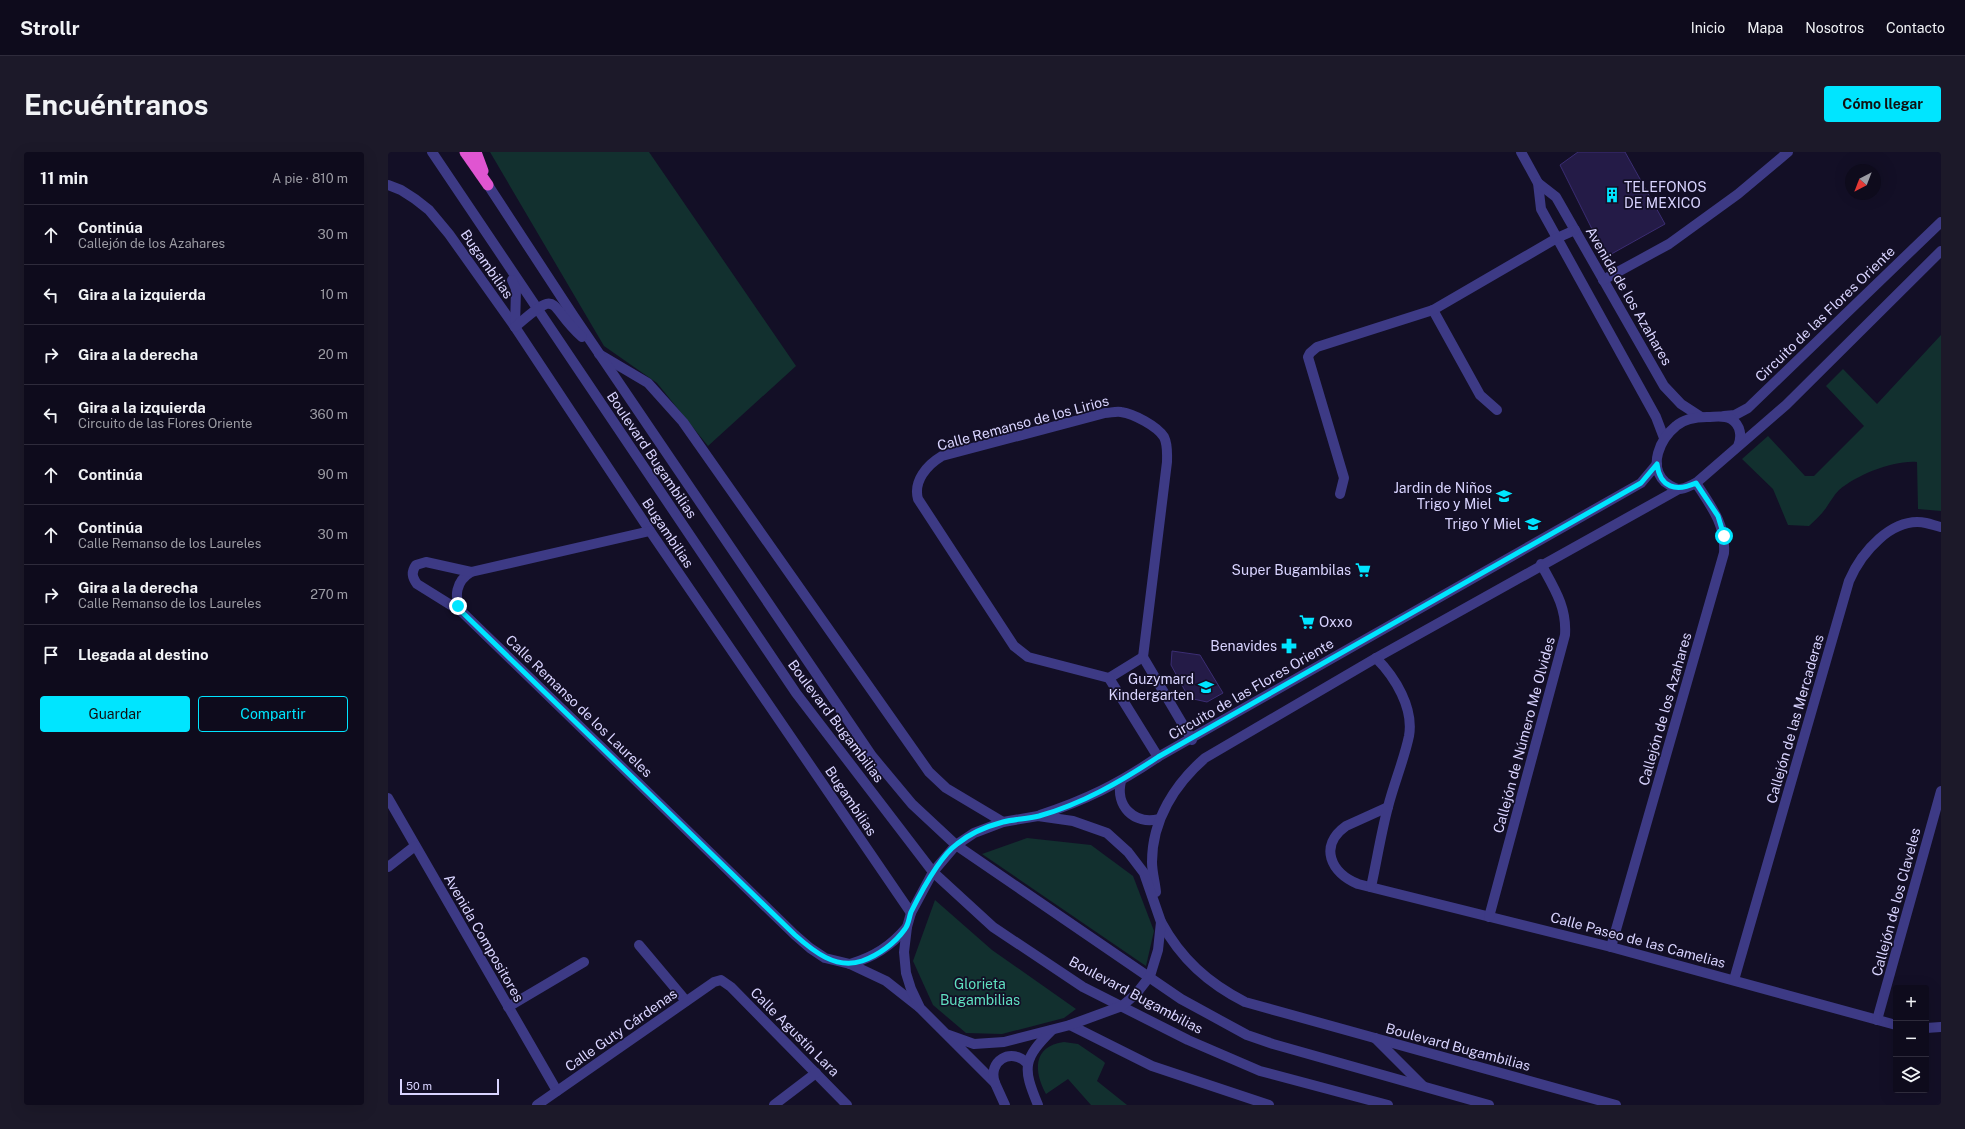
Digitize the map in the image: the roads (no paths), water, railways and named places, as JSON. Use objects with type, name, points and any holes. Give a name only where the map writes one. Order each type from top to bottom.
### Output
[{"type":"highway","points":[[465,152],[488,184]]},
{"type":"highway","points":[[476,152],[488,184]]},
{"type":"street","name":"Boulevard Bugambilias","points":[[432,152],[505,264],[796,693],[933,872],[993,927],[1083,987],[1188,1040],[1260,1071],[1388,1105]]},
{"type":"street","name":"Avenida de los Azahares","points":[[1521,152],[1538,183],[1541,209],[1656,417],[1664,438]]},
{"type":"street","points":[[1602,280],[1669,244],[1738,194],[1788,152]]},
{"type":"street","name":"Avenida de los Azahares","points":[[1538,183],[1556,197],[1602,280],[1664,386],[1681,404],[1701,417]]},
{"type":"street","name":"Boulevard Bugambilias","points":[[488,184],[592,344],[872,756],[912,804],[956,845],[1150,976],[1181,999],[1247,1035],[1273,1044],[1425,1088],[1489,1105]]},
{"type":"street","name":"Bugambilias","points":[[388,185],[401,190],[415,199],[439,221],[515,327],[650,531],[911,913]]},
{"type":"street","name":"Circuito de las Flores Oriente","points":[[1724,416],[1735,415],[1748,408],[1941,222]]},
{"type":"street","points":[[1340,494],[1344,478],[1308,357],[1310,353],[1317,347],[1433,310],[1557,238],[1575,230]]},
{"type":"street","points":[[1157,906],[1152,861],[1159,819],[1168,801],[1182,782],[1192,769],[1205,758],[1541,564],[1679,489],[1696,483],[1786,405],[1941,251]]},
{"type":"street","points":[[505,264],[516,289],[515,327]]},
{"type":"street","points":[[515,327],[536,308],[548,303],[554,304],[576,331],[592,344]]},
{"type":"street","points":[[1433,310],[1480,395],[1497,410]]},
{"type":"street","name":"Boulevard Bugambilias","points":[[599,354],[648,383],[683,422],[929,772],[946,788],[1003,822]]},
{"type":"street","name":"Calle Remanso de los Lirios","points":[[1109,678],[1028,657],[1014,646],[918,499],[916,492],[917,484],[926,468],[933,461],[942,456],[1105,413],[1120,412],[1143,421],[1164,437],[1167,449],[1167,462],[1143,657]]},
{"type":"street","points":[[1679,489],[1673,487],[1662,479],[1657,464],[1659,451],[1664,438],[1676,426],[1688,420],[1701,417],[1724,416],[1734,421],[1738,426],[1740,436],[1738,446]]},
{"type":"street","name":"Circuito de las Flores Oriente","points":[[1038,816],[1078,803],[1121,781],[1158,757],[1192,740],[1641,483],[1657,464]]},
{"type":"street","name":"Callejón de los Azahares","points":[[1610,947],[1724,553],[1724,536],[1718,516],[1696,483]]},
{"type":"street","name":"Callejón de las Mercaderas","points":[[1734,980],[1849,580],[1854,569],[1869,548],[1883,536],[1908,523],[1925,522],[1941,528]]},
{"type":"street","points":[[462,612],[417,584],[412,577],[412,570],[416,565],[426,562],[472,572],[650,531]]},
{"type":"street","name":"Callejón de Número Me Olvides","points":[[1489,917],[1565,635],[1565,617],[1563,607],[1541,564]]},
{"type":"street","name":"Calle Remanso de los Laureles","points":[[472,572],[462,580],[456,591],[456,599],[462,612],[795,935],[825,958],[850,964],[886,981],[920,1008]]},
{"type":"street","points":[[1158,757],[1109,678],[1143,657],[1192,740]]},
{"type":"street","points":[[1371,887],[1388,807],[1409,735],[1408,722],[1402,695],[1397,685],[1376,658]]},
{"type":"street","points":[[1121,781],[1121,801],[1128,812],[1139,819],[1146,821],[1159,819]]},
{"type":"street","name":"Callejón de los Claveles","points":[[1877,1020],[1941,791]]},
{"type":"street","name":"Avenida Compositores","points":[[388,798],[557,1091]]},
{"type":"street","name":"Calle Paseo de las Camelias","points":[[1388,807],[1346,826],[1336,835],[1330,849],[1330,856],[1334,864],[1345,878],[1358,884],[1610,947],[1893,1024]]},
{"type":"street","points":[[946,1034],[974,1044],[1004,1042],[1070,1024],[1122,1006],[1136,994],[1150,976],[1158,950],[1161,922],[1157,906],[1144,873],[1128,852],[1107,833],[1073,821],[1038,816],[1003,822],[974,833],[956,845],[933,872],[911,913],[906,927],[904,952],[906,973],[911,990],[920,1008],[946,1034],[995,1083]]},
{"type":"street","points":[[388,868],[415,846]]},
{"type":"street","name":"Boulevard Bugambilias","points":[[1161,922],[1169,936],[1188,961],[1199,972],[1228,994],[1245,1002],[1616,1105]]},
{"type":"street","points":[[850,964],[881,951],[891,944],[906,927]]},
{"type":"street","points":[[639,945],[686,1001]]},
{"type":"street","points":[[508,1007],[584,962]]},
{"type":"street","name":"Calle Guty Cárdenas","points":[[537,1105],[686,1001],[714,982],[721,980]]},
{"type":"street","name":"Calle Agustín Lara","points":[[721,980],[731,987],[847,1105]]},
{"type":"street","points":[[1070,1024],[1152,1066],[1269,1105]]},
{"type":"street","points":[[1929,1028],[1941,1027]]},
{"type":"street","points":[[1038,1105],[1029,1082],[1027,1063],[1036,1047],[1054,1028]]},
{"type":"street","points":[[1375,1038],[1425,1088]]},
{"type":"street","points":[[1005,1105],[995,1083],[993,1073],[994,1067],[1001,1059],[1012,1056],[1023,1059],[1027,1063]]},
{"type":"street","points":[[774,1105],[816,1074]]},
{"type":"street","points":[[1349,1095],[1361,1105]]},
{"type":"place","name":"TELEFONOS DE MEXICO","points":[[1612,195]]},
{"type":"place","name":"Jardin de Niños Trigo y Miel","points":[[1504,496]]},
{"type":"place","name":"Trigo Y Miel","points":[[1533,524]]},
{"type":"place","name":"Super Bugambilas","points":[[1363,570]]},
{"type":"place","name":"Oxxo","points":[[1307,622]]},
{"type":"place","name":"Benavides","points":[[1289,646]]},
{"type":"place","name":"Guzymard Kindergarten","points":[[1206,687]]},
{"type":"park label","name":"Glorieta Bugambilias","points":[[980,992]]}]
